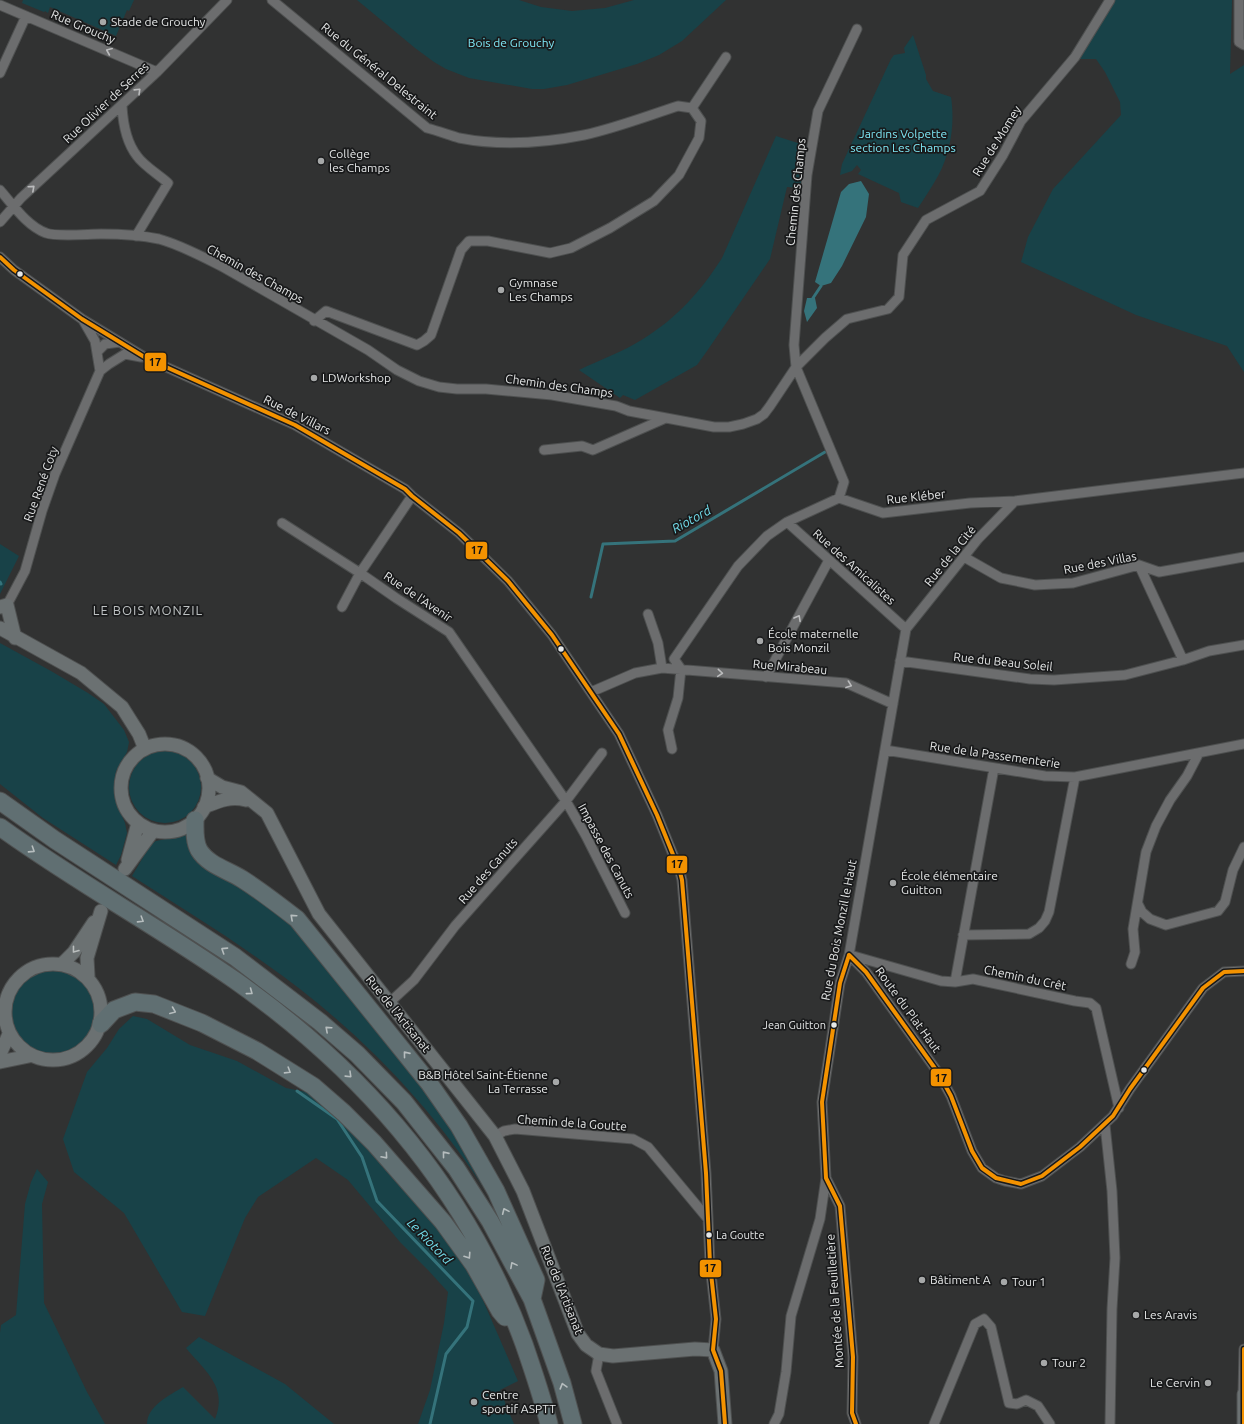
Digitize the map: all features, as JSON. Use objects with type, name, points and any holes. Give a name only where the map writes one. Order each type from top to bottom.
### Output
[{"type":"highway","points":[[0,801],[54,840],[235,957],[320,1022],[357,1054],[404,1102],[456,1168],[490,1221],[532,1299],[562,1383],[573,1424]]},
{"type":"highway","points":[[200,813],[195,837],[199,849],[208,861],[240,878],[271,898],[297,919],[429,1083],[459,1126],[496,1191],[536,1280],[532,1299]]},
{"type":"highway","points":[[0,827],[236,982],[294,1026],[336,1062],[389,1116],[432,1169],[450,1195],[486,1257],[503,1290],[520,1331],[548,1424]]},
{"type":"highway","points":[[101,1024],[114,1010],[135,1002],[154,1004],[202,1023],[257,1051],[313,1086],[344,1113],[369,1138],[443,1222],[474,1265],[500,1311],[520,1331]]},
{"type":"main road","points":[[3,606],[15,638]]},
{"type":"main road","points":[[0,628],[15,638],[81,673],[122,708],[139,734],[144,749]]},
{"type":"main road","points":[[200,813],[208,793],[207,778],[202,766],[194,756],[183,748],[170,745],[157,745],[144,749],[133,758],[124,770],[120,784],[122,799],[128,812],[138,823],[153,831],[168,832],[183,828],[200,813],[222,800],[237,798],[256,803]]},
{"type":"main road","name":"Rue de l'Artisanat","points":[[207,778],[222,787],[241,792],[267,813],[319,914],[495,1136],[523,1191],[578,1334],[586,1345],[599,1354]]},
{"type":"main road","points":[[138,823],[125,869],[153,831]]},
{"type":"main road","points":[[0,1062],[29,1056],[54,1061],[68,1059],[81,1052],[91,1043],[101,1024],[102,1015],[100,999],[88,976],[87,958],[101,911],[74,952],[62,964]]},
{"type":"main road","points":[[29,1056],[9,1034],[5,1015],[6,1002],[10,989],[18,978],[29,970],[41,965],[62,964],[70,966],[88,976]]},
{"type":"main road","points":[[0,1054],[9,1034]]},
{"type":"main road","points":[[599,1354],[622,1356],[695,1349],[714,1350],[721,1372],[725,1424]]},
{"type":"main road","points":[[1244,1394],[1244,1424]]},
{"type":"street","name":"Rue Olivier de Serres","points":[[2,219],[157,72],[227,0]]},
{"type":"street","name":"Rue du Général Delestraint","points":[[272,0],[427,128],[459,138],[510,143],[554,140],[585,135],[678,106],[692,108]]},
{"type":"street","name":"Rue de Momey","points":[[796,367],[825,338],[847,319],[888,309],[899,297],[903,255],[926,220],[980,191],[1003,155],[1021,121],[1075,57],[1110,0]]},
{"type":"street","points":[[1239,0],[1239,42],[1244,45]]},
{"type":"street","name":"Rue Grouchy","points":[[0,5],[157,72]]},
{"type":"street","points":[[0,73],[26,16]]},
{"type":"street","name":"Chemin des Champs","points":[[0,190],[31,224],[48,234],[100,234],[136,236],[159,240],[223,267],[314,321],[368,350],[397,370],[419,381],[439,387],[457,389],[486,389],[552,395],[616,406],[629,411],[714,427],[729,427],[757,419],[770,406],[796,367],[794,345],[807,175],[818,111],[857,29]]},
{"type":"street","points":[[314,321],[326,311],[416,345],[424,342],[431,335],[461,250],[469,241],[488,241],[550,253],[571,248],[610,228],[654,201],[679,174],[699,138],[701,121],[692,108],[726,58]]},
{"type":"street","points":[[122,106],[123,126],[137,157],[168,183],[136,236]]},
{"type":"street","name":"Rue de Villars","points":[[0,257],[14,270],[82,319],[146,358],[295,425],[404,488],[459,533],[508,580],[552,635],[619,734],[657,816],[682,880],[700,1095],[710,1264],[716,1319],[714,1350]]},
{"type":"street","points":[[82,319],[95,342],[100,371],[125,354],[146,358]]},
{"type":"street","points":[[97,352],[105,344],[120,342]]},
{"type":"street","points":[[672,749],[668,730],[678,698],[681,669],[674,659],[738,566],[767,536],[787,522],[839,498],[844,482],[796,367]]},
{"type":"street","name":"Rue René Coty","points":[[3,606],[25,571],[42,511],[55,474],[100,371]]},
{"type":"street","points":[[544,450],[582,446],[593,450],[666,418]]},
{"type":"street","name":"Rue Kléber","points":[[839,498],[883,513],[970,503],[1015,501],[1244,473]]},
{"type":"street","points":[[342,607],[360,573],[412,496]]},
{"type":"street","name":"Rue de la Cité","points":[[906,629],[978,539],[1015,501]]},
{"type":"street","name":"Rue des Amicalistes","points":[[787,522],[906,629]]},
{"type":"street","name":"Rue de l'Avenir","points":[[282,523],[449,632],[566,801]]},
{"type":"street","name":"Rue des Villas","points":[[964,557],[1001,578],[1035,585],[1073,583],[1139,565],[1159,572],[1244,557]]},
{"type":"street","points":[[766,677],[829,560]]},
{"type":"street","points":[[1139,565],[1183,660]]},
{"type":"street","points":[[648,614],[658,644],[662,668]]},
{"type":"street","name":"Rue du Bois Monzil le Haut","points":[[774,1424],[779,1414],[786,1372],[791,1316],[820,1219],[826,1178],[822,1102],[840,983],[849,955],[906,629]]},
{"type":"street","name":"Rue du Beau Soleil","points":[[900,661],[1030,679],[1054,680],[1125,675],[1183,660],[1209,651],[1244,645]]},
{"type":"street","name":"Rue Mirabeau","points":[[591,692],[635,673],[662,668],[846,683],[893,704]]},
{"type":"street","name":"Rue de la Passementerie","points":[[885,750],[1045,776],[1075,777],[1244,744]]},
{"type":"street","name":"Rue des Canuts","points":[[389,1003],[414,980],[455,926],[566,801],[602,752]]},
{"type":"street","points":[[1131,964],[1135,952],[1133,930],[1146,852],[1156,826],[1170,800],[1187,776],[1199,753]]},
{"type":"street","points":[[955,982],[994,768]]},
{"type":"street","points":[[963,935],[1028,934],[1039,928],[1045,922],[1049,912],[1075,777]]},
{"type":"street","name":"Impasse des Canuts","points":[[566,801],[586,836],[625,913]]},
{"type":"street","points":[[1138,904],[1142,912],[1150,919],[1166,925],[1218,911],[1225,902],[1233,870],[1244,847]]},
{"type":"street","name":"Chemin du Crêt","points":[[849,955],[941,981],[955,982],[973,979],[1090,1003],[1096,1008],[1118,1108]]},
{"type":"street","name":"Route du Plat Haut","points":[[849,955],[866,972],[939,1074],[951,1096],[972,1151],[982,1168],[996,1178],[1021,1184],[1042,1176],[1080,1147],[1105,1125],[1113,1116],[1130,1089],[1203,988],[1224,972],[1244,971]]},
{"type":"street","points":[[1105,1125],[1112,1191],[1115,1258],[1112,1309],[1110,1424]]},
{"type":"street","name":"Chemin de la Goutte","points":[[495,1136],[504,1131],[515,1129],[633,1139],[648,1147],[708,1219]]},
{"type":"street","name":"Montée de la Feuilletière","points":[[826,1178],[840,1206],[853,1357],[852,1413],[856,1424]]},
{"type":"street","points":[[934,1424],[975,1324],[984,1319],[991,1326],[1009,1403],[1017,1404],[1026,1400],[1038,1406],[1050,1424]]},
{"type":"street","points":[[1244,1349],[1244,1394]]},
{"type":"street","points":[[599,1354],[596,1371],[617,1424]]},
{"type":"green space","name":"Stade de Grouchy","points":[[23,0],[134,0],[129,11],[127,10],[116,36],[50,7],[48,13],[45,11],[44,12],[22,3]]},
{"type":"green space","name":"Bois de Grouchy","points":[[357,0],[519,0],[541,7],[572,11],[605,8],[634,0],[726,0],[682,41],[659,55],[637,64],[567,85],[544,89],[532,89],[469,78],[446,69],[415,48]]},
{"type":"green space","points":[[1115,0],[1232,0],[1230,74],[1244,65],[1244,372],[1227,346],[1136,315],[1021,262],[1028,237],[1053,189],[1121,115],[1120,102],[1105,72],[1096,59],[1078,59]]},
{"type":"green space","name":"Jardins Volpette section Les Champs","points":[[913,35],[926,79],[933,91],[951,97],[952,107],[951,137],[946,157],[938,176],[918,208],[901,202],[899,193],[858,174],[861,170],[857,165],[852,171],[840,175],[842,164],[891,59],[894,55],[905,53],[904,48]]},
{"type":"green space","points":[[776,136],[807,146],[802,188],[787,187],[770,259],[697,365],[635,400],[623,395],[620,398],[579,370],[643,339],[667,322],[697,293],[722,258]]},
{"type":"green space","points":[[0,544],[19,556],[0,594]]},
{"type":"green space","points":[[0,643],[51,671],[104,704],[124,730],[129,742],[127,752],[116,771],[114,786],[115,799],[125,823],[127,833],[121,855],[116,865],[43,818],[0,784]]},
{"type":"green space","points":[[165,751],[185,757],[195,767],[201,787],[195,807],[185,817],[165,823],[145,817],[135,807],[129,787],[135,767],[145,757]]},
{"type":"green space","points":[[191,834],[286,917],[443,1111],[487,1193],[441,1128],[415,1097],[388,1068],[329,1013],[266,964],[217,930],[132,876],[151,844],[156,841]]},
{"type":"green space","points":[[53,968],[70,971],[78,975],[90,987],[94,995],[97,1012],[94,1029],[90,1037],[78,1049],[70,1053],[53,1056],[36,1053],[28,1049],[16,1037],[12,1029],[9,1012],[12,995],[16,987],[28,975],[36,971]]},
{"type":"green space","points":[[133,1016],[147,1019],[190,1045],[237,1061],[286,1088],[311,1093],[358,1136],[428,1217],[469,1268],[518,1381],[500,1390],[514,1424],[418,1424],[430,1390],[444,1323],[448,1292],[400,1242],[348,1180],[316,1158],[258,1197],[245,1218],[205,1316],[182,1312],[124,1213],[74,1172],[63,1139],[87,1072],[107,1048],[119,1029]]},
{"type":"green space","points":[[37,1169],[48,1182],[42,1204],[44,1303],[87,1392],[105,1424],[0,1424],[1,1325],[16,1315],[25,1204],[31,1182]]},
{"type":"green space","points":[[199,1337],[285,1384],[334,1424],[147,1424],[148,1418],[155,1406],[166,1397],[183,1387],[215,1419],[219,1398],[217,1389],[207,1372],[186,1348]]},
{"type":"shaded area","points":[[861,181],[869,194],[866,217],[842,266],[831,283],[821,286],[815,282],[841,192],[849,184]]},
{"type":"shaded area","points":[[807,298],[815,298],[817,308],[807,322],[804,311]]},
{"type":"waterway","points":[[813,298],[821,286]]},
{"type":"waterway","name":"Riotord","points":[[591,597],[603,544],[675,541],[825,452]]},
{"type":"waterway","name":"Le Riotord","points":[[297,1091],[337,1119],[362,1157],[377,1201],[473,1301],[467,1327],[446,1354],[430,1424]]},
{"type":"transit line","name":"17","points":[[0,257],[14,270],[82,319],[146,358],[295,425],[405,489],[459,533],[508,581],[552,635],[619,734],[657,815],[682,880],[706,1173],[710,1264],[716,1319],[713,1350],[721,1371],[725,1424]]},
{"type":"transit line","name":"17","points":[[849,955],[866,972],[939,1074],[951,1096],[972,1151],[982,1168],[996,1178],[1021,1184],[1042,1176],[1080,1147],[1113,1116],[1130,1089],[1203,988],[1224,972],[1244,971]]},
{"type":"transit line","name":"17","points":[[849,955],[840,983],[822,1102],[826,1178],[840,1206],[853,1357],[852,1413],[856,1424]]},
{"type":"transit line","name":"17","points":[[1244,1349],[1244,1424]]},
{"type":"place","name":"Stade de Grouchy","points":[[103,22]]},
{"type":"place","name":"Collège les Champs","points":[[321,161]]},
{"type":"place","name":"Gymnase Les Champs","points":[[501,290]]},
{"type":"place","name":"LDWorkshop","points":[[314,378]]},
{"type":"place","name":"École maternelle Bois Monzil","points":[[760,641]]},
{"type":"place","name":"École élémentaire Guitton","points":[[893,883]]},
{"type":"place","name":"Jean Guitton","points":[[834,1025]]},
{"type":"place","name":"B&B Hôtel Saint-Étienne La Terrasse","points":[[556,1082]]},
{"type":"place","name":"La Goutte","points":[[709,1235]]},
{"type":"place","name":"Bâtiment A","points":[[922,1280]]},
{"type":"place","name":"Tour 1","points":[[1004,1282]]},
{"type":"place","name":"Les Aravis","points":[[1136,1315]]},
{"type":"place","name":"Tour 2","points":[[1044,1363]]},
{"type":"place","name":"Le Cervin","points":[[1208,1383]]},
{"type":"place","name":"Centre sportif ASPTT","points":[[474,1402]]},
{"type":"district","name":"LE BOIS MONZIL","points":[[148,610]]}]
